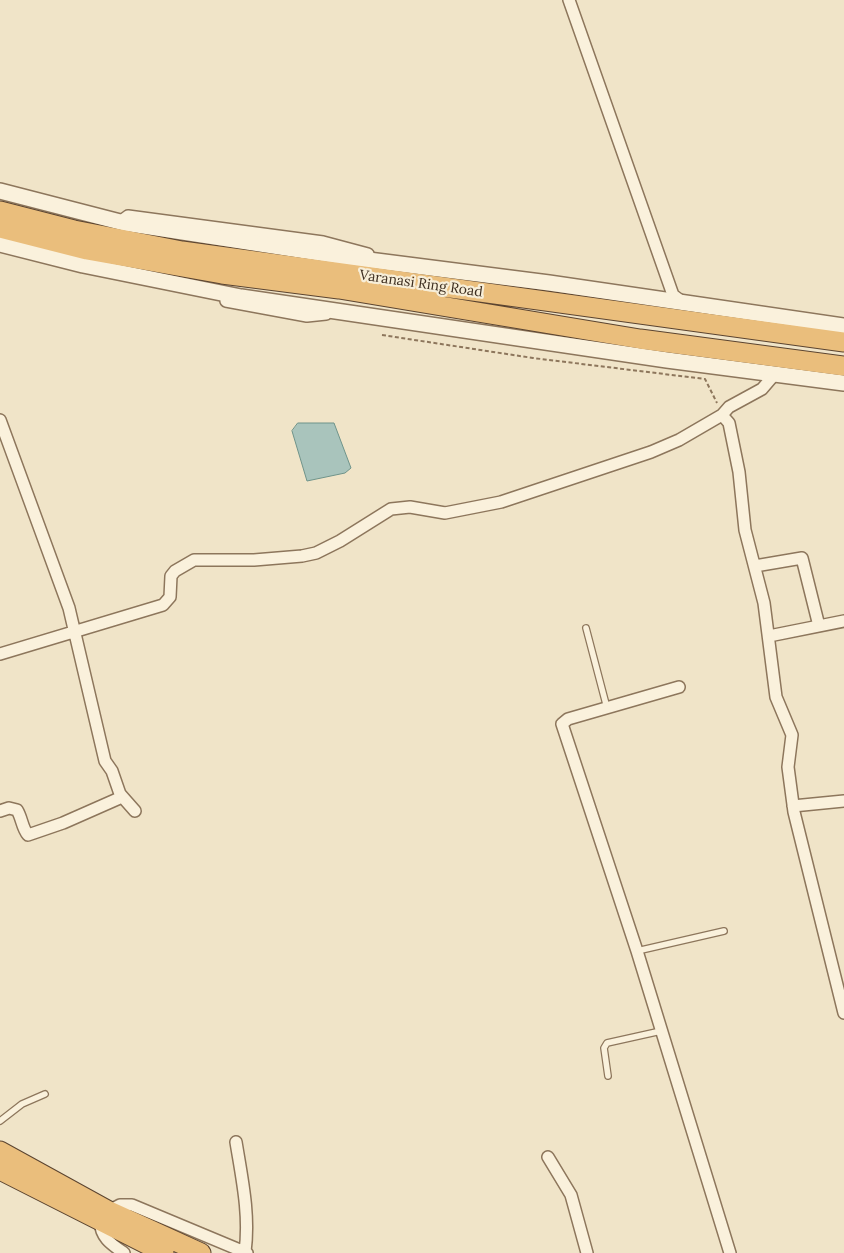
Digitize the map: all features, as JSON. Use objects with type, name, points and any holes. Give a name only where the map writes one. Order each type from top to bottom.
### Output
[{"type":"highway","name":"Varanasi Ring Road","points":[[0,211],[74,230],[182,251],[844,342]]},
{"type":"highway","points":[[0,228],[86,250],[222,274],[349,291],[640,338],[844,366]]},
{"type":"highway","points":[[0,1150],[164,1253]]},
{"type":"highway","points":[[0,1170],[104,1216],[201,1253]]},
{"type":"street","points":[[569,0],[673,295],[681,301]]},
{"type":"street","points":[[0,190],[120,222],[406,265],[681,301],[844,326]]},
{"type":"street","points":[[0,244],[83,265],[240,296],[774,375],[844,383]]},
{"type":"street","points":[[0,654],[163,605],[170,597],[171,576],[190,562],[288,558],[316,553],[390,509],[410,507],[444,513],[500,502],[651,452],[679,440],[722,415],[729,407],[762,389],[774,375]]},
{"type":"street","points":[[722,415],[728,423],[741,483],[744,530],[755,566],[768,636],[776,696],[792,735],[788,767],[793,806],[844,1012]]},
{"type":"street","points":[[0,420],[76,631],[105,761],[112,771],[122,798],[135,811]]},
{"type":"street","points":[[755,566],[802,558],[819,626]]},
{"type":"street","points":[[768,636],[844,621]]},
{"type":"street","points":[[679,687],[568,719],[562,724],[638,951],[730,1253]]},
{"type":"street","points":[[0,811],[9,808],[17,810],[22,818],[24,830],[28,835],[63,823],[122,798]]},
{"type":"street","points":[[793,806],[844,802]]},
{"type":"street","points":[[124,1253],[106,1240],[100,1230],[104,1216],[120,1205],[132,1205],[246,1253],[248,1236],[245,1194],[236,1142]]},
{"type":"street","points":[[548,1157],[571,1195],[587,1253]]},
{"type":"lane","points":[[586,628],[607,708]]},
{"type":"lane","points":[[638,951],[724,931]]},
{"type":"lane","points":[[608,1076],[604,1048],[607,1043],[661,1031]]},
{"type":"lane","points":[[0,1122],[22,1104],[45,1094]]},
{"type":"path","points":[[382,335],[533,358],[705,379],[722,415]]},
{"type":"water","points":[[298,423],[334,423],[351,468],[345,473],[307,481],[292,431]]}]
